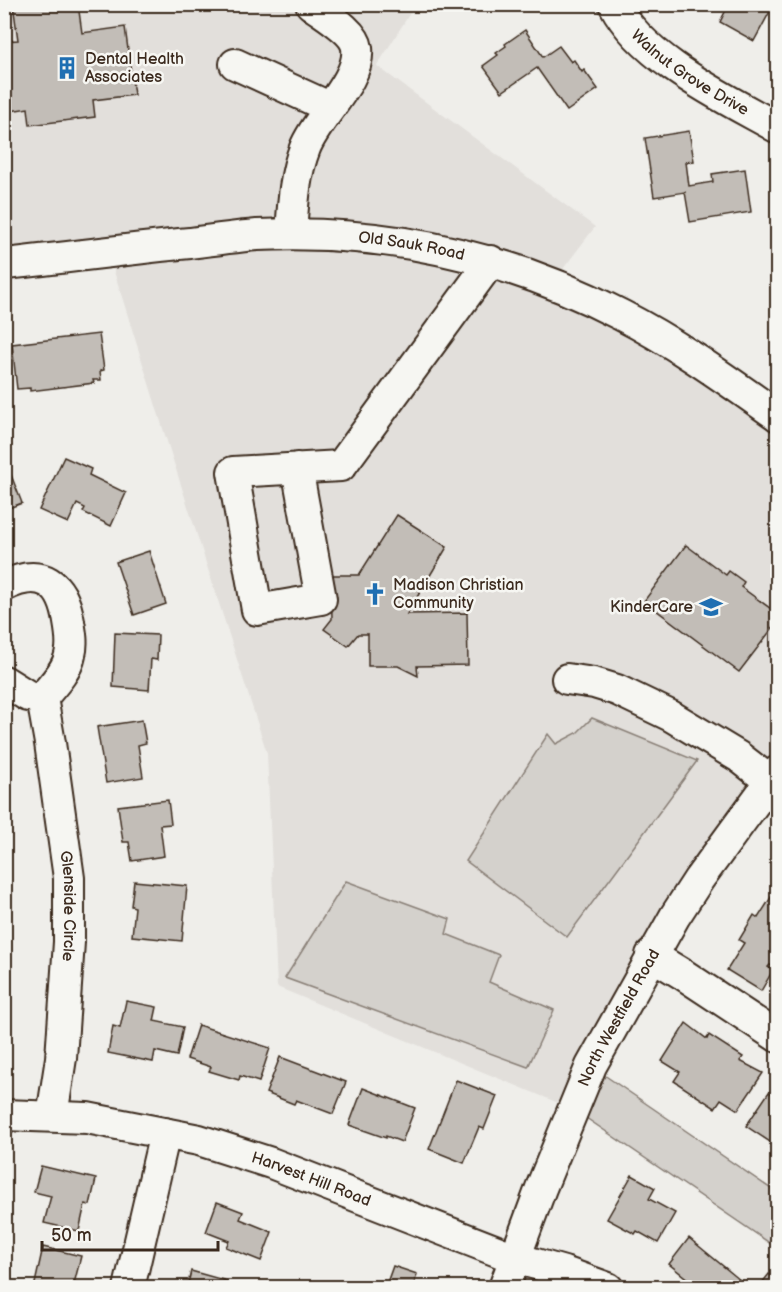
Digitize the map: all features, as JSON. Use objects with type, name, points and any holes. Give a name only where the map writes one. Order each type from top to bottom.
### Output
[{"type":"street","points":[[291,234],[294,195],[301,161],[312,132],[348,83],[357,63],[357,45],[348,31],[311,4]]},
{"type":"street","name":"Walnut Grove Drive","points":[[614,4],[641,39],[699,85],[775,121]]},
{"type":"street","points":[[235,63],[329,107]]},
{"type":"street","name":"Old Sauk Road","points":[[4,264],[255,235],[332,234],[401,241],[491,261],[553,283],[622,315],[667,340],[777,416]]},
{"type":"street","points":[[297,468],[321,599],[257,609],[233,472],[297,468],[341,466],[491,261]]},
{"type":"street","points":[[4,586],[29,577],[43,578],[59,589],[67,608],[71,640],[70,657],[42,698],[28,696],[4,681]]},
{"type":"street","points":[[567,679],[594,683],[617,690],[662,712],[774,776]]},
{"type":"street","name":"Glenside Circle","points":[[42,698],[69,878],[69,954],[61,1058],[52,1116]]},
{"type":"street","name":"North Westfield Road","points":[[504,1287],[591,1066],[651,955],[699,879],[774,776]]},
{"type":"street","points":[[651,955],[777,1037]]},
{"type":"street","name":"Harvest Hill Road","points":[[4,1115],[87,1118],[199,1140],[271,1163],[515,1258],[608,1287]]},
{"type":"street","points":[[129,1287],[165,1133]]},
{"type":"shaded area","points":[[4,5],[415,5],[377,66],[595,227],[553,282],[777,416],[777,771],[573,1109],[277,987],[267,753],[108,252],[5,264]]},
{"type":"shaded area","points":[[592,718],[697,761],[567,937],[466,861],[548,734],[556,744],[577,733]]},
{"type":"shaded area","points":[[346,881],[450,919],[446,934],[499,955],[489,982],[554,1010],[528,1067],[285,978]]},
{"type":"shaded area","points":[[591,1066],[777,1193],[777,1248],[573,1109]]},
{"type":"building","name":"Dental Health Associates","points":[[13,4],[78,4],[82,33],[125,27],[134,95],[93,100],[95,117],[30,125],[28,108],[4,112],[4,41],[18,40]]},
{"type":"building","points":[[729,4],[774,4],[754,41],[720,22]]},
{"type":"building","points":[[525,30],[543,57],[559,46],[571,62],[574,60],[582,72],[584,70],[598,89],[567,111],[537,68],[502,92],[483,66],[498,55],[496,53],[506,46],[505,44]]},
{"type":"building","points":[[689,131],[694,161],[686,162],[689,186],[713,182],[712,174],[745,169],[751,212],[690,222],[685,192],[654,197],[645,138]]},
{"type":"building","points":[[99,334],[104,370],[100,371],[101,380],[93,380],[94,383],[30,391],[30,388],[17,389],[12,344]]},
{"type":"building","points":[[64,457],[91,469],[89,475],[126,493],[111,526],[83,512],[85,508],[77,504],[68,523],[39,510]]},
{"type":"building","points":[[11,475],[22,503],[4,510],[4,478]]},
{"type":"building","name":"Madison Christian Community","points":[[397,515],[447,547],[407,614],[467,613],[468,665],[417,666],[418,676],[398,666],[368,666],[368,634],[358,634],[348,646],[324,629],[332,619],[331,575],[359,575]]},
{"type":"building","name":"KinderCare","points":[[686,545],[726,575],[729,571],[744,582],[741,587],[778,614],[778,621],[739,672],[644,601]]},
{"type":"building","points":[[149,551],[166,604],[134,615],[116,562]]},
{"type":"building","points":[[115,633],[158,635],[157,660],[151,659],[149,690],[113,687]]},
{"type":"building","points":[[142,720],[146,743],[138,745],[143,777],[106,783],[97,727]]},
{"type":"building","points":[[168,800],[171,824],[160,825],[164,856],[132,861],[129,842],[123,842],[118,806]]},
{"type":"building","points":[[4,843],[9,877],[4,878]]},
{"type":"building","points":[[134,881],[187,886],[182,941],[132,936],[135,907],[131,906]]},
{"type":"building","points":[[775,891],[778,893],[778,969],[770,965],[768,967],[773,970],[761,991],[727,970],[744,943],[739,940],[754,915],[758,918]]},
{"type":"building","points":[[126,1001],[157,1007],[154,1021],[183,1027],[177,1056],[155,1051],[153,1062],[108,1053],[113,1026],[120,1028]]},
{"type":"building","points":[[686,1023],[707,1039],[709,1035],[743,1057],[740,1061],[763,1073],[738,1110],[721,1099],[715,1108],[674,1081],[680,1072],[662,1061]]},
{"type":"building","points":[[198,1025],[270,1048],[259,1082],[240,1076],[239,1080],[209,1071],[211,1067],[187,1059]]},
{"type":"building","points":[[280,1057],[346,1082],[333,1114],[296,1100],[294,1104],[266,1093]]},
{"type":"building","points":[[456,1080],[497,1096],[484,1129],[479,1127],[464,1163],[429,1149]]},
{"type":"building","points":[[363,1088],[415,1108],[402,1142],[349,1125]]},
{"type":"building","points":[[769,1092],[778,1098],[778,1153],[770,1148],[773,1144],[746,1126]]},
{"type":"building","points":[[41,1166],[96,1179],[90,1205],[85,1204],[79,1231],[44,1223],[51,1196],[34,1192]]},
{"type":"building","points":[[632,1175],[655,1188],[649,1199],[675,1213],[658,1243],[637,1231],[635,1234],[607,1219]]},
{"type":"building","points":[[217,1202],[243,1212],[240,1219],[272,1232],[261,1261],[226,1247],[229,1241],[206,1232]]},
{"type":"building","points":[[689,1238],[740,1280],[734,1288],[708,1288],[704,1285],[699,1288],[669,1264]]},
{"type":"building","points":[[43,1247],[81,1256],[73,1288],[34,1288]]},
{"type":"building","points":[[393,1266],[417,1274],[413,1288],[385,1288]]},
{"type":"building","points":[[191,1271],[227,1281],[225,1288],[187,1288]]},
{"type":"building","points":[[769,1274],[778,1281],[778,1288],[758,1288]]},
{"type":"place","name":"Dental Health Associates","points":[[67,68]]},
{"type":"place","name":"Madison Christian Community","points":[[375,594]]},
{"type":"place","name":"KinderCare","points":[[711,607]]}]
